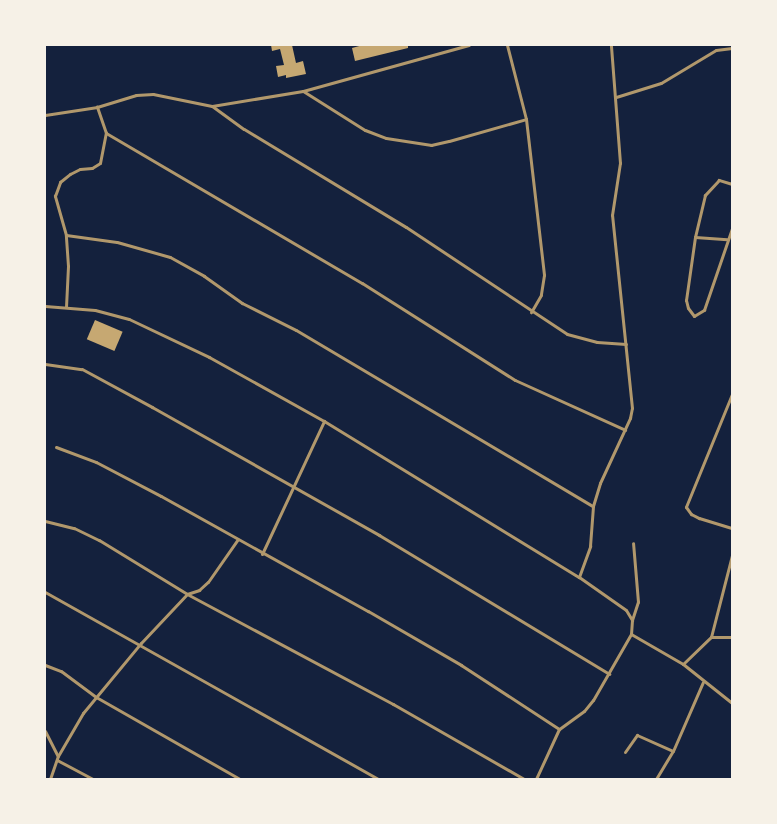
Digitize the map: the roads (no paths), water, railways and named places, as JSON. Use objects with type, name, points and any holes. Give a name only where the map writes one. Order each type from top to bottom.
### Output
[{"type":"street","points":[[45,115],[97,107],[136,95],[153,94],[212,106],[303,91],[469,45]]},
{"type":"street","points":[[507,45],[526,119],[544,274],[541,295],[531,312]]},
{"type":"street","points":[[579,577],[590,546],[593,506],[606,468],[630,418],[632,398],[612,215],[620,163],[611,45]]},
{"type":"street","points":[[616,97],[661,83],[716,50],[732,48]]},
{"type":"street","points":[[303,91],[365,130],[404,143],[431,145],[526,119]]},
{"type":"street","points":[[212,106],[244,129],[414,233],[567,334],[597,342],[626,344]]},
{"type":"street","points":[[66,307],[68,266],[66,235],[55,196],[57,188],[75,171],[92,168],[99,163],[106,133],[97,107]]},
{"type":"street","points":[[106,133],[362,283],[515,380],[625,430]]},
{"type":"street","points":[[732,184],[719,180],[705,195],[695,237],[686,300],[694,316],[704,310],[732,228]]},
{"type":"street","points":[[66,235],[117,242],[170,257],[204,276],[242,303],[296,330],[593,506]]},
{"type":"street","points":[[695,237],[727,239]]},
{"type":"street","points":[[45,306],[95,310],[129,319],[164,334],[324,421],[579,577],[617,603],[632,620]]},
{"type":"street","points":[[45,364],[82,369],[294,486],[609,674]]},
{"type":"street","points":[[732,394],[686,507],[691,514],[699,518],[732,528]]},
{"type":"street","points":[[262,554],[324,421]]},
{"type":"street","points":[[56,447],[96,462],[368,611],[461,665],[559,729]]},
{"type":"street","points":[[45,521],[74,528],[99,540],[187,594],[393,704],[524,779]]},
{"type":"street","points":[[50,779],[71,729],[96,697],[141,643],[187,594],[199,590],[208,582],[238,540]]},
{"type":"street","points":[[536,779],[559,729],[584,711],[609,674],[631,634],[632,620],[638,602],[633,543]]},
{"type":"street","points":[[683,664],[711,637],[732,555]]},
{"type":"street","points":[[45,592],[141,643],[378,779]]},
{"type":"street","points":[[631,634],[683,664],[702,682],[732,704]]},
{"type":"street","points":[[711,637],[732,637]]},
{"type":"street","points":[[45,665],[61,671],[96,697],[240,779]]},
{"type":"street","points":[[656,779],[673,751],[702,682]]},
{"type":"street","points":[[45,731],[57,758],[92,779]]},
{"type":"street","points":[[625,752],[637,735],[673,751]]}]
